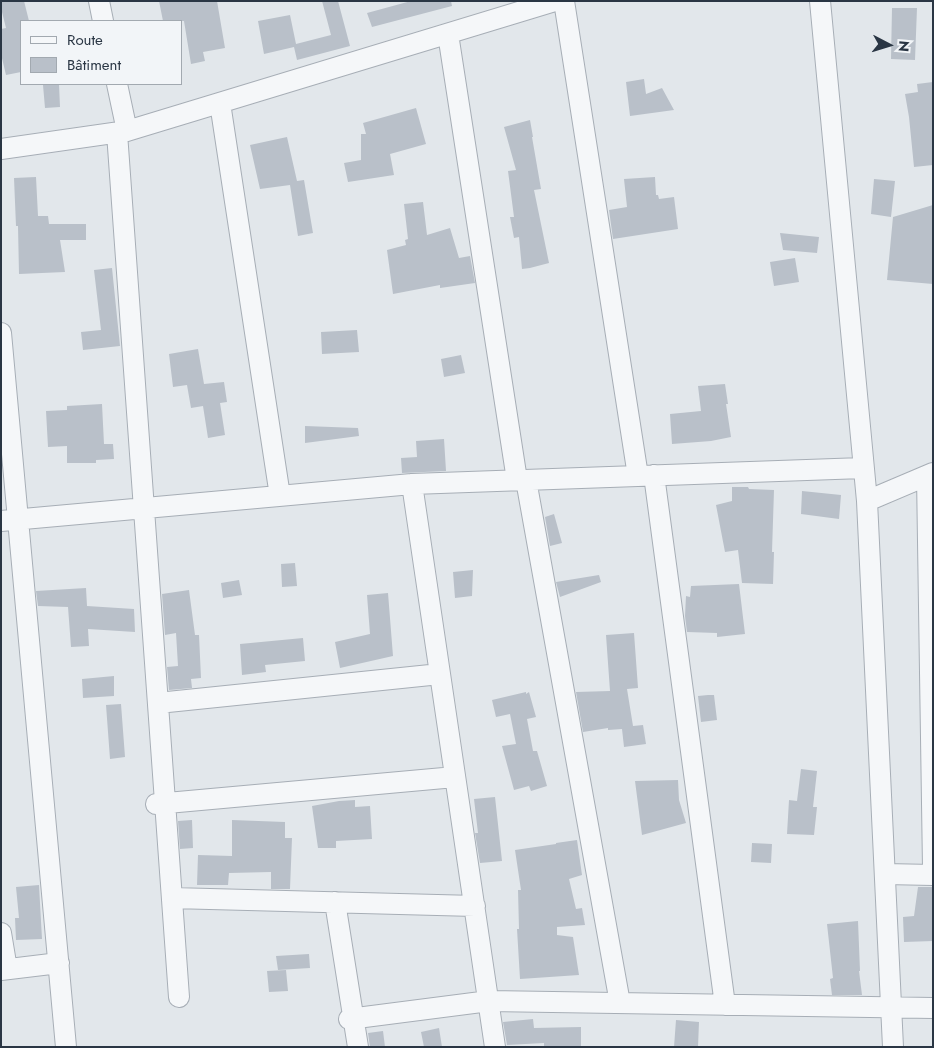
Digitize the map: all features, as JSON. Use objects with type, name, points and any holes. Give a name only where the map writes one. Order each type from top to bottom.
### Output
[{"type":"street","points":[[99,1],[103,20]]},
{"type":"street","points":[[1,149],[122,132],[555,1]]},
{"type":"street","points":[[564,1],[646,476],[725,1005]]},
{"type":"street","points":[[820,1],[866,501],[893,1047]]},
{"type":"street","points":[[448,34],[521,480],[620,1003]]},
{"type":"street","points":[[117,85],[122,132],[144,508],[158,703],[160,804],[172,898],[178,997]]},
{"type":"street","points":[[220,103],[280,496]]},
{"type":"street","points":[[1,333],[10,520],[59,963],[66,1047]]},
{"type":"street","points":[[10,520],[412,484],[863,468]]},
{"type":"street","points":[[866,501],[930,475],[933,868]]},
{"type":"street","points":[[412,484],[495,1047]]},
{"type":"street","points":[[158,703],[440,674]]},
{"type":"street","points":[[160,804],[455,777]]},
{"type":"street","points":[[885,874],[933,875]]},
{"type":"street","points":[[172,898],[474,906]]},
{"type":"street","points":[[334,902],[351,1019],[358,1047]]},
{"type":"street","points":[[1,933],[4,970],[59,963]]},
{"type":"street","points":[[351,1019],[489,1001],[933,1008]]},
{"type":"building","points":[[1,1],[24,1],[29,20],[20,20],[20,72],[6,75],[1,54],[1,29],[6,28]]},
{"type":"building","points":[[159,1],[217,1],[225,48],[203,52],[205,61],[191,64],[184,21],[163,20]]},
{"type":"building","points":[[322,1],[338,1],[350,46],[297,60],[294,47],[264,54],[258,21],[290,15],[296,44],[331,35]]},
{"type":"building","points":[[411,1],[451,1],[452,6],[372,27],[367,13]]},
{"type":"building","points":[[892,8],[917,8],[915,60],[891,59]]},
{"type":"building","points":[[644,79],[646,94],[662,88],[674,110],[630,116],[626,82]]},
{"type":"building","points":[[933,82],[933,165],[914,167],[905,94],[918,92],[917,84]]},
{"type":"building","points":[[43,85],[59,85],[60,107],[45,108]]},
{"type":"building","points":[[416,108],[426,144],[390,154],[394,175],[348,182],[344,163],[361,160],[361,134],[366,134],[363,123]]},
{"type":"building","points":[[530,120],[541,189],[534,190],[549,263],[522,269],[519,237],[514,238],[510,217],[514,217],[508,171],[516,170],[504,127]]},
{"type":"building","points":[[287,137],[297,181],[304,180],[313,233],[298,236],[290,185],[260,189],[250,145]]},
{"type":"building","points":[[36,177],[38,216],[48,216],[49,224],[86,224],[86,240],[60,240],[65,272],[19,274],[14,178]]},
{"type":"building","points":[[655,177],[656,195],[658,195],[659,199],[674,197],[678,229],[613,239],[609,210],[627,207],[624,179]]},
{"type":"building","points":[[874,179],[895,181],[891,217],[871,214]]},
{"type":"building","points":[[423,202],[427,235],[450,228],[459,258],[470,256],[475,283],[440,288],[440,285],[393,294],[387,250],[406,245],[405,240],[408,239],[404,204]]},
{"type":"building","points":[[933,205],[933,284],[887,280],[893,217]]},
{"type":"building","points":[[780,233],[819,237],[817,253],[783,250]]},
{"type":"building","points":[[795,258],[799,282],[774,286],[770,262]]},
{"type":"building","points":[[112,268],[120,346],[83,350],[81,332],[101,330],[94,270]]},
{"type":"building","points":[[357,330],[359,352],[322,354],[321,332]]},
{"type":"building","points":[[198,349],[204,384],[224,382],[227,402],[220,403],[225,435],[208,438],[203,406],[191,408],[187,385],[173,387],[169,354]]},
{"type":"building","points":[[461,355],[465,373],[444,377],[441,359]]},
{"type":"building","points":[[725,384],[731,437],[711,441],[672,444],[670,414],[701,411],[698,386]]},
{"type":"building","points":[[102,404],[104,444],[113,444],[114,459],[96,460],[96,463],[67,463],[67,446],[48,447],[46,411],[67,410],[67,406]]},
{"type":"building","points":[[305,426],[358,428],[359,436],[305,443]]},
{"type":"building","points":[[444,439],[446,471],[402,473],[401,458],[417,457],[416,441]]},
{"type":"building","points":[[732,487],[774,490],[773,584],[742,583],[738,550],[725,552],[716,505],[732,501]]},
{"type":"building","points":[[802,491],[841,495],[839,519],[801,514]]},
{"type":"building","points":[[554,514],[562,543],[550,546],[545,517]]},
{"type":"building","points":[[295,563],[297,586],[282,587],[281,564]]},
{"type":"building","points":[[473,570],[472,596],[455,598],[453,572]]},
{"type":"building","points":[[599,575],[601,582],[560,597],[556,582]]},
{"type":"building","points":[[239,580],[242,595],[223,598],[221,583]]},
{"type":"building","points":[[739,584],[745,634],[717,637],[717,633],[687,632],[685,616],[686,596],[690,597],[691,586]]},
{"type":"building","points":[[86,588],[87,606],[134,609],[135,632],[88,629],[89,646],[71,647],[68,607],[38,606],[36,591]]},
{"type":"building","points":[[189,590],[195,635],[199,635],[201,678],[191,679],[192,688],[169,690],[167,667],[178,666],[176,633],[165,635],[162,594]]},
{"type":"building","points":[[388,593],[393,656],[340,668],[335,642],[370,634],[367,595]]},
{"type":"building","points":[[634,633],[638,688],[627,689],[633,726],[643,725],[646,744],[624,747],[622,729],[608,730],[608,728],[583,732],[576,692],[610,691],[606,635]]},
{"type":"building","points":[[303,638],[305,661],[265,665],[266,672],[242,675],[240,644]]},
{"type":"building","points":[[114,676],[114,696],[83,698],[82,679]]},
{"type":"building","points":[[526,692],[526,694],[529,692],[536,717],[527,719],[533,751],[537,751],[547,786],[531,791],[529,786],[514,790],[502,746],[516,744],[510,714],[496,717],[492,700]]},
{"type":"building","points":[[714,695],[717,720],[701,722],[698,696]]},
{"type":"building","points":[[121,704],[125,757],[110,759],[106,705]]},
{"type":"building","points":[[801,769],[817,771],[813,807],[817,807],[814,835],[787,834],[789,800],[797,801]]},
{"type":"building","points":[[678,780],[679,800],[686,823],[642,835],[635,781]]},
{"type":"building","points":[[495,797],[502,861],[480,863],[475,833],[478,833],[474,799]]},
{"type":"building","points":[[355,800],[355,807],[370,806],[372,839],[336,841],[336,848],[318,848],[312,806]]},
{"type":"building","points":[[192,820],[193,848],[180,849],[178,821]]},
{"type":"building","points":[[232,820],[285,822],[285,838],[292,838],[290,889],[271,889],[271,872],[229,873],[228,885],[197,885],[198,855],[232,856]]},
{"type":"building","points":[[577,840],[582,875],[569,879],[576,909],[582,908],[585,925],[557,927],[557,935],[573,937],[579,975],[520,979],[517,929],[519,929],[518,890],[521,890],[515,850]]},
{"type":"building","points":[[752,843],[772,844],[771,863],[751,862]]},
{"type":"building","points":[[39,885],[42,939],[16,940],[15,918],[19,918],[16,887]]},
{"type":"building","points":[[918,887],[933,887],[933,941],[904,942],[903,917],[914,916]]},
{"type":"building","points":[[858,921],[859,971],[862,995],[832,995],[830,979],[833,978],[827,924]]},
{"type":"building","points":[[309,954],[310,968],[278,970],[276,956]]},
{"type":"building","points":[[286,970],[288,991],[269,992],[267,971]]},
{"type":"building","points":[[533,1019],[534,1028],[581,1027],[581,1047],[544,1047],[544,1043],[507,1045],[503,1022]]},
{"type":"building","points":[[676,1020],[699,1022],[698,1047],[674,1047]]},
{"type":"building","points":[[439,1028],[442,1047],[424,1047],[421,1032]]},
{"type":"building","points":[[383,1031],[385,1047],[370,1047],[368,1033]]}]
